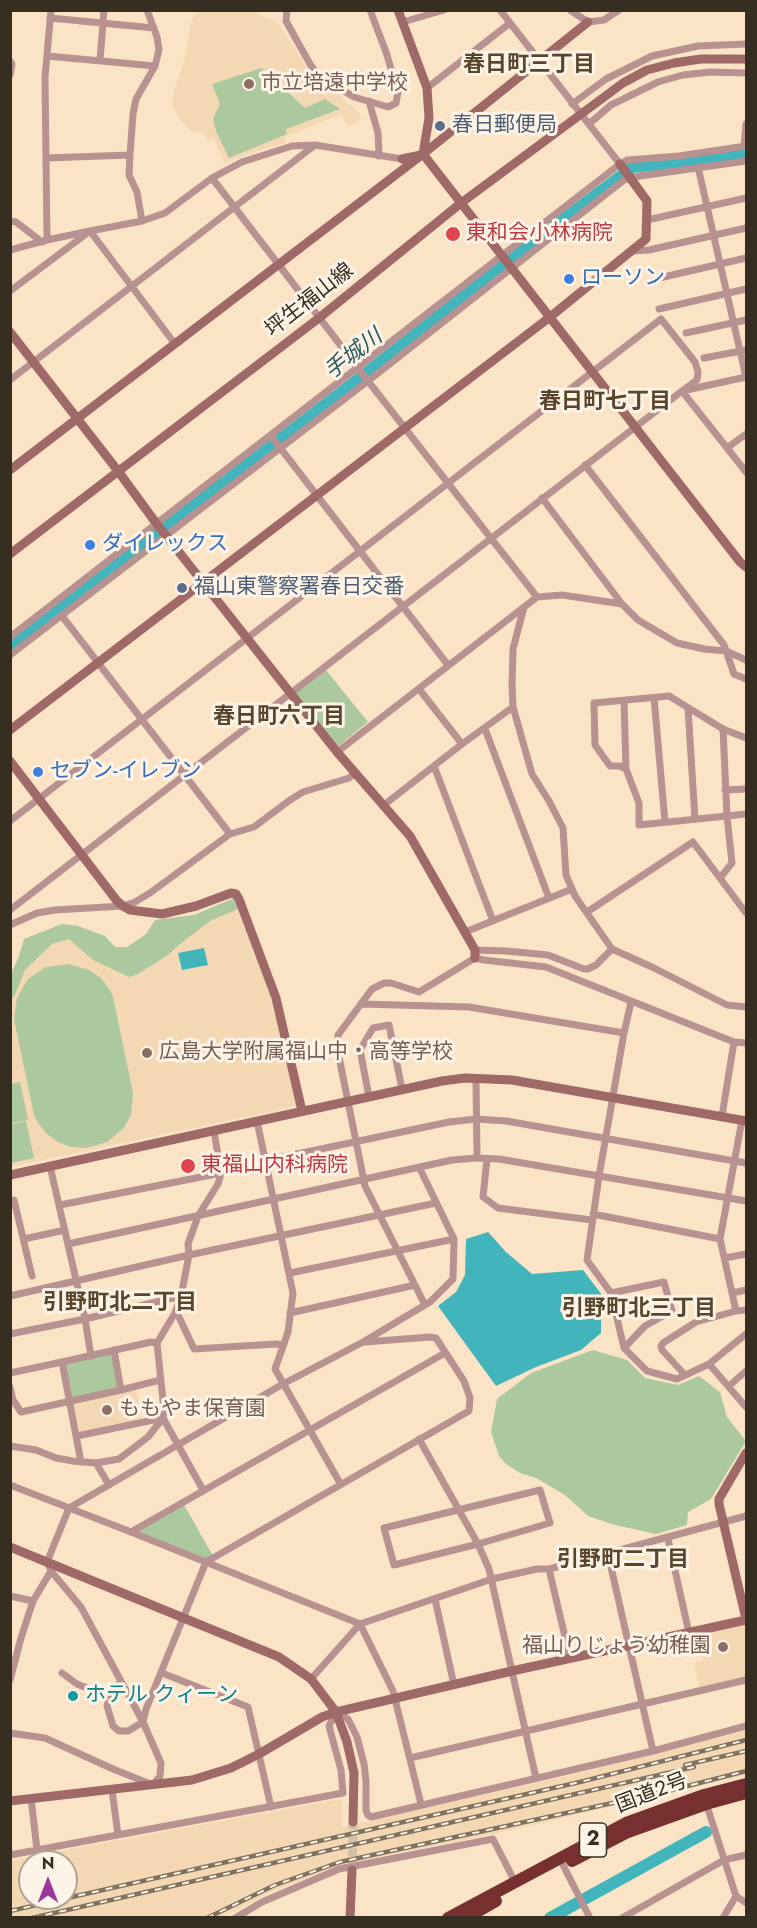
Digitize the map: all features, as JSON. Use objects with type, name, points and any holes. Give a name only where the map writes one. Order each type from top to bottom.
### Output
[{"type":"highway","name":"国道2号","points":[[448,1917],[626,1823],[747,1784]]},
{"type":"highway","name":"国道2号","points":[[466,1917],[628,1832],[705,1799],[747,1793]]},
{"type":"street","points":[[100,61],[104,10]]},
{"type":"street","points":[[142,221],[137,192],[129,175],[136,99],[155,66],[159,50],[147,10]]},
{"type":"street","points":[[287,10],[286,21],[318,75],[354,97],[388,107],[396,103],[398,92],[370,10]]},
{"type":"street","points":[[398,10],[427,88],[429,118],[423,154],[740,562],[747,567]]},
{"type":"street","points":[[403,22],[444,10]]},
{"type":"street","points":[[10,730],[550,317],[646,240],[647,201],[500,10]]},
{"type":"street","points":[[570,10],[588,22]]},
{"type":"street","points":[[10,470],[423,154],[588,22],[604,20],[619,10]]},
{"type":"street","points":[[45,241],[47,158],[45,77],[50,14],[103,23],[154,28]]},
{"type":"street","points":[[427,88],[510,23]]},
{"type":"street","points":[[572,104],[606,79],[652,56],[698,46],[747,44]]},
{"type":"street","points":[[47,56],[155,66]]},
{"type":"street","name":"坪生福山線","points":[[10,554],[319,318],[461,203],[623,83],[647,70],[674,63],[701,59],[747,59]]},
{"type":"street","points":[[10,61],[12,63],[10,75]]},
{"type":"street","points":[[589,124],[611,105],[658,82],[683,75],[710,72],[747,73]]},
{"type":"street","points":[[369,101],[378,133],[379,156]]},
{"type":"street","points":[[10,655],[366,380],[621,165],[628,160],[679,156],[746,146],[747,124]]},
{"type":"street","points":[[10,250],[142,221],[165,213],[212,178],[242,162],[292,146],[315,145],[342,148],[402,159],[423,154]]},
{"type":"street","points":[[10,380],[315,145]]},
{"type":"street","points":[[47,158],[130,155]]},
{"type":"street","points":[[10,637],[359,370],[506,262],[630,176],[747,161]]},
{"type":"street","points":[[682,391],[746,377],[743,350],[734,323],[698,166]]},
{"type":"street","points":[[212,178],[366,380],[537,597]]},
{"type":"street","points":[[647,220],[747,198]]},
{"type":"street","points":[[10,221],[16,222],[45,241]]},
{"type":"street","points":[[630,251],[648,250],[747,228]]},
{"type":"street","points":[[90,231],[175,344]]},
{"type":"street","points":[[10,291],[90,231]]},
{"type":"street","points":[[655,279],[747,258]]},
{"type":"street","points":[[659,309],[747,289]]},
{"type":"street","points":[[10,821],[661,319],[695,362],[698,372],[697,380],[10,910]]},
{"type":"street","points":[[686,333],[747,320]]},
{"type":"street","points":[[10,332],[157,524],[354,774],[410,836],[465,932],[475,954],[484,960],[546,967],[734,1042],[747,1043]]},
{"type":"street","points":[[704,358],[743,350]]},
{"type":"street","points":[[682,391],[747,472]]},
{"type":"street","points":[[728,448],[747,434]]},
{"type":"street","points":[[272,437],[448,665]]},
{"type":"street","points":[[585,465],[724,645],[734,674],[747,679]]},
{"type":"street","points":[[542,498],[622,604],[638,620],[677,643],[726,651],[747,660]]},
{"type":"street","points":[[337,752],[537,597],[562,595],[622,604]]},
{"type":"street","points":[[524,607],[513,649],[513,707],[532,774],[563,828],[566,875],[572,889],[612,949],[727,1005],[747,1007]]},
{"type":"street","points":[[62,616],[230,834]]},
{"type":"street","points":[[419,689],[462,744]]},
{"type":"street","points":[[626,769],[620,766],[610,766],[594,745],[594,703],[669,696],[723,729],[747,738]]},
{"type":"street","points":[[654,698],[665,822]]},
{"type":"street","points":[[624,701],[626,769],[639,803],[639,825],[747,814]]},
{"type":"street","points":[[384,805],[513,707]]},
{"type":"street","points":[[688,708],[695,819]]},
{"type":"street","points":[[485,729],[549,898]]},
{"type":"street","points":[[720,878],[732,863],[726,816],[723,729]]},
{"type":"street","points":[[10,761],[123,906],[130,910],[162,914],[196,906],[231,893],[236,894],[240,899],[276,998],[302,1112]]},
{"type":"street","points":[[434,766],[493,921]]},
{"type":"street","points":[[10,925],[37,913],[123,906],[135,902],[230,834],[254,827],[303,792],[349,778],[354,774]]},
{"type":"street","points":[[725,790],[747,789]]},
{"type":"street","points":[[587,912],[693,842],[747,913]]},
{"type":"street","points":[[465,932],[572,889]]},
{"type":"street","points":[[426,1305],[364,1180],[336,1040],[338,1035],[372,989],[384,982],[398,984],[419,992],[475,954],[506,951],[548,955],[588,969],[596,965],[612,949]]},
{"type":"street","points":[[631,1002],[592,1217],[587,1260],[611,1293],[624,1348],[646,1371],[677,1378],[709,1364],[747,1334]]},
{"type":"street","points":[[361,1004],[469,1007],[624,1033]]},
{"type":"street","points":[[369,1096],[360,1050],[373,1028],[389,1025],[402,1089]]},
{"type":"street","points":[[722,1116],[734,1042]]},
{"type":"street","points":[[476,1078],[477,1158]]},
{"type":"street","points":[[10,1174],[402,1089],[442,1081],[476,1078],[512,1080],[744,1120],[720,1239],[736,1311]]},
{"type":"street","points":[[264,1161],[449,1122],[477,1119],[506,1121],[747,1163]]},
{"type":"street","points":[[257,1121],[290,1273],[292,1293],[288,1332],[275,1370],[340,1483]]},
{"type":"street","points":[[10,1446],[36,1450],[56,1458],[81,1462],[119,1460],[148,1437],[163,1418],[157,1343],[175,1313],[181,1296],[189,1255],[188,1244],[198,1216],[218,1184],[220,1173],[214,1131]]},
{"type":"street","points":[[68,1244],[452,1160],[477,1158],[499,1159],[747,1201]]},
{"type":"street","points":[[487,1159],[483,1197],[498,1208],[592,1217],[720,1239]]},
{"type":"street","points":[[50,1166],[85,1319],[91,1356]]},
{"type":"street","points":[[10,1680],[33,1601],[49,1567],[69,1508],[283,1384],[363,1342],[426,1305],[453,1279],[454,1239],[419,1167]]},
{"type":"street","points":[[60,1205],[220,1173]]},
{"type":"street","points":[[14,1200],[32,1276]]},
{"type":"street","points":[[10,1296],[189,1255],[436,1203]]},
{"type":"street","points":[[24,1239],[65,1230]]},
{"type":"street","points":[[290,1273],[454,1239]]},
{"type":"street","points":[[724,1258],[747,1254]]},
{"type":"street","points":[[611,1293],[664,1282],[672,1311],[645,1326],[624,1348]]},
{"type":"street","points":[[290,1312],[415,1285]]},
{"type":"street","points":[[732,1293],[747,1290]]},
{"type":"street","points":[[10,1334],[181,1296]]},
{"type":"street","points":[[685,1375],[662,1350],[663,1343],[696,1322],[736,1311],[747,1311]]},
{"type":"street","points":[[175,1313],[194,1349],[282,1345]]},
{"type":"street","points":[[121,1682],[110,1693],[107,1706],[113,1726],[119,1731],[128,1731],[143,1722],[206,1562],[469,1411],[470,1406],[464,1381],[436,1338],[363,1342]]},
{"type":"street","points":[[10,1373],[151,1342],[157,1343]]},
{"type":"street","points":[[114,1350],[121,1390]]},
{"type":"street","points":[[131,1532],[445,1353]]},
{"type":"street","points":[[62,1362],[81,1462]]},
{"type":"street","points":[[709,1364],[747,1407]]},
{"type":"street","points":[[729,1386],[747,1371]]},
{"type":"street","points":[[10,1387],[13,1400],[21,1412],[160,1380]]},
{"type":"street","points":[[77,1436],[163,1418]]},
{"type":"street","points":[[163,1418],[203,1490]]},
{"type":"street","points":[[419,1439],[478,1544],[492,1579],[536,1778]]},
{"type":"street","points":[[10,1800],[192,1780],[231,1768],[322,1717],[336,1712],[747,1620],[722,1523],[719,1499],[747,1453]]},
{"type":"street","points":[[96,1463],[109,1485]]},
{"type":"street","points":[[10,1485],[360,1624],[395,1698],[421,1804]]},
{"type":"street","points":[[540,1490],[550,1523],[394,1565],[384,1528],[458,1510],[540,1490]]},
{"type":"street","points":[[311,1679],[360,1624],[492,1579],[537,1569],[549,1569],[747,1516]]},
{"type":"street","points":[[668,1539],[689,1633]]},
{"type":"street","points":[[10,1547],[49,1567],[279,1657],[311,1679],[336,1712],[347,1742],[354,1773],[353,1822]]},
{"type":"street","points":[[608,1554],[653,1751]]},
{"type":"street","points":[[49,1567],[81,1607],[143,1722],[161,1763],[160,1776],[153,1785]]},
{"type":"street","points":[[549,1569],[570,1658]]},
{"type":"street","points":[[10,1596],[33,1601]]},
{"type":"street","points":[[435,1599],[454,1685]]},
{"type":"street","points":[[10,1635],[21,1638]]},
{"type":"street","points":[[62,1673],[77,1684],[92,1690],[110,1693]]},
{"type":"street","points":[[162,1673],[248,1707],[271,1807]]},
{"type":"street","points":[[410,1758],[747,1680]]},
{"type":"street","points":[[336,1712],[348,1719],[357,1737],[365,1770],[368,1815],[371,1817],[653,1751],[747,1726]]},
{"type":"street","points":[[32,1798],[38,1850],[343,1793],[341,1770],[329,1726],[336,1712]]},
{"type":"street","points":[[10,1732],[45,1737],[153,1785]]},
{"type":"street","points":[[112,1790],[118,1835]]},
{"type":"street","points":[[705,1799],[736,1896],[747,1903]]},
{"type":"street","points":[[235,1917],[262,1902],[339,1869],[493,1839],[515,1882]]},
{"type":"street","points":[[622,1917],[724,1860],[747,1855]]},
{"type":"street","points":[[563,1865],[590,1917]]},
{"type":"street","points":[[350,1917],[352,1870]]},
{"type":"street","points":[[723,1917],[736,1896]]},
{"type":"shaded area","name":"市立培遠中学校","points":[[198,11],[252,11],[278,23],[315,80],[338,94],[357,110],[362,119],[349,126],[341,114],[285,137],[285,143],[225,163],[214,139],[209,142],[203,133],[191,131],[179,119],[172,103],[184,62],[191,21]]},
{"type":"shaded area","name":"広島大学附属福山中・高等学校","points":[[238,909],[272,1001],[296,1106],[11,1167],[10,999],[15,995],[25,970],[52,944],[69,939],[93,960],[138,974],[168,955],[210,921]]},
{"type":"shaded area","name":"ももやま保育園","points":[[136,1388],[141,1418],[80,1433],[73,1402]]},
{"type":"shaded area","name":"福山りじょう幼稚園","points":[[746,1624],[746,1678],[700,1690],[694,1663],[703,1660],[697,1633]]},
{"type":"shaded area","points":[[746,1731],[746,1775],[494,1834],[340,1865],[267,1894],[224,1917],[11,1918],[11,1860],[18,1859],[18,1910],[78,1910],[78,1850],[65,1850],[340,1799],[342,1801],[342,1827],[571,1775]]},
{"type":"green space","points":[[262,68],[268,82],[280,85],[305,108],[325,99],[340,109],[286,129],[287,134],[229,158],[213,119],[220,104],[212,84]]},
{"type":"green space","points":[[326,670],[368,722],[338,746],[296,693]]},
{"type":"green space","points":[[234,898],[238,909],[210,921],[168,955],[138,974],[129,977],[93,960],[69,939],[52,944],[25,970],[15,995],[11,999],[11,974],[24,939],[62,924],[78,926],[105,936],[115,947],[127,947],[146,934],[155,920],[194,915]]},
{"type":"green space","points":[[68,964],[89,970],[101,978],[110,990],[133,1093],[131,1115],[124,1128],[107,1142],[86,1148],[71,1147],[58,1142],[46,1133],[37,1121],[14,1019],[17,998],[28,979],[46,967]]},
{"type":"green space","points":[[20,1082],[28,1120],[11,1123],[11,1084]]},
{"type":"green space","points":[[26,1121],[34,1158],[11,1163],[11,1124]]},
{"type":"green space","points":[[593,1350],[627,1360],[645,1378],[678,1385],[699,1376],[720,1392],[727,1417],[746,1441],[711,1499],[688,1512],[687,1525],[656,1534],[588,1516],[565,1495],[536,1478],[520,1473],[506,1464],[499,1456],[491,1432],[497,1399],[531,1373]]},
{"type":"green space","points":[[113,1351],[121,1390],[70,1400],[63,1362]]},
{"type":"green space","points":[[183,1503],[213,1556],[206,1560],[134,1531]]},
{"type":"water","points":[[204,948],[208,965],[182,970],[178,953]]},
{"type":"water","points":[[488,1232],[506,1252],[532,1274],[583,1270],[602,1295],[601,1333],[581,1350],[536,1367],[496,1386],[438,1306],[456,1292],[465,1275],[466,1239]]},
{"type":"waterway","name":"手城川","points":[[10,647],[633,167],[746,154]]},
{"type":"waterway","points":[[550,1918],[706,1832]]},
{"type":"tunnel","points":[[352,1870],[353,1822]]},
{"type":"railway","points":[[10,1911],[580,1782],[746,1740]]},
{"type":"railway","points":[[685,1765],[746,1751]]},
{"type":"railway","points":[[32,1918],[694,1767]]},
{"type":"railway","points":[[207,1918],[275,1885],[340,1862],[668,1791],[746,1771]]},
{"type":"place","name":"市立培遠中学校","points":[[249,84]]},
{"type":"place","name":"春日郵便局","points":[[440,126]]},
{"type":"place","name":"東和会小林病院","points":[[453,234]]},
{"type":"place","name":"ローソン","points":[[569,279]]},
{"type":"place","name":"ダイレックス","points":[[90,545]]},
{"type":"place","name":"福山東警察署春日交番","points":[[182,588]]},
{"type":"place","name":"セブン-イレブン","points":[[38,772]]},
{"type":"place","name":"広島大学附属福山中・高等学校","points":[[147,1053]]},
{"type":"place","name":"東福山内科病院","points":[[188,1166]]},
{"type":"place","name":"ももやま保育園","points":[[107,1410]]},
{"type":"place","name":"福山りじょう幼稚園","points":[[723,1647]]},
{"type":"place","name":"ホテル クィーン","points":[[73,1696]]},
{"type":"district","name":"春日町三丁目","points":[[529,66]]},
{"type":"district","name":"春日町七丁目","points":[[605,403]]},
{"type":"district","name":"春日町六丁目","points":[[279,718]]},
{"type":"district","name":"引野町北二丁目","points":[[120,1304]]},
{"type":"district","name":"引野町北三丁目","points":[[639,1310]]},
{"type":"district","name":"引野町二丁目","points":[[623,1561]]}]
